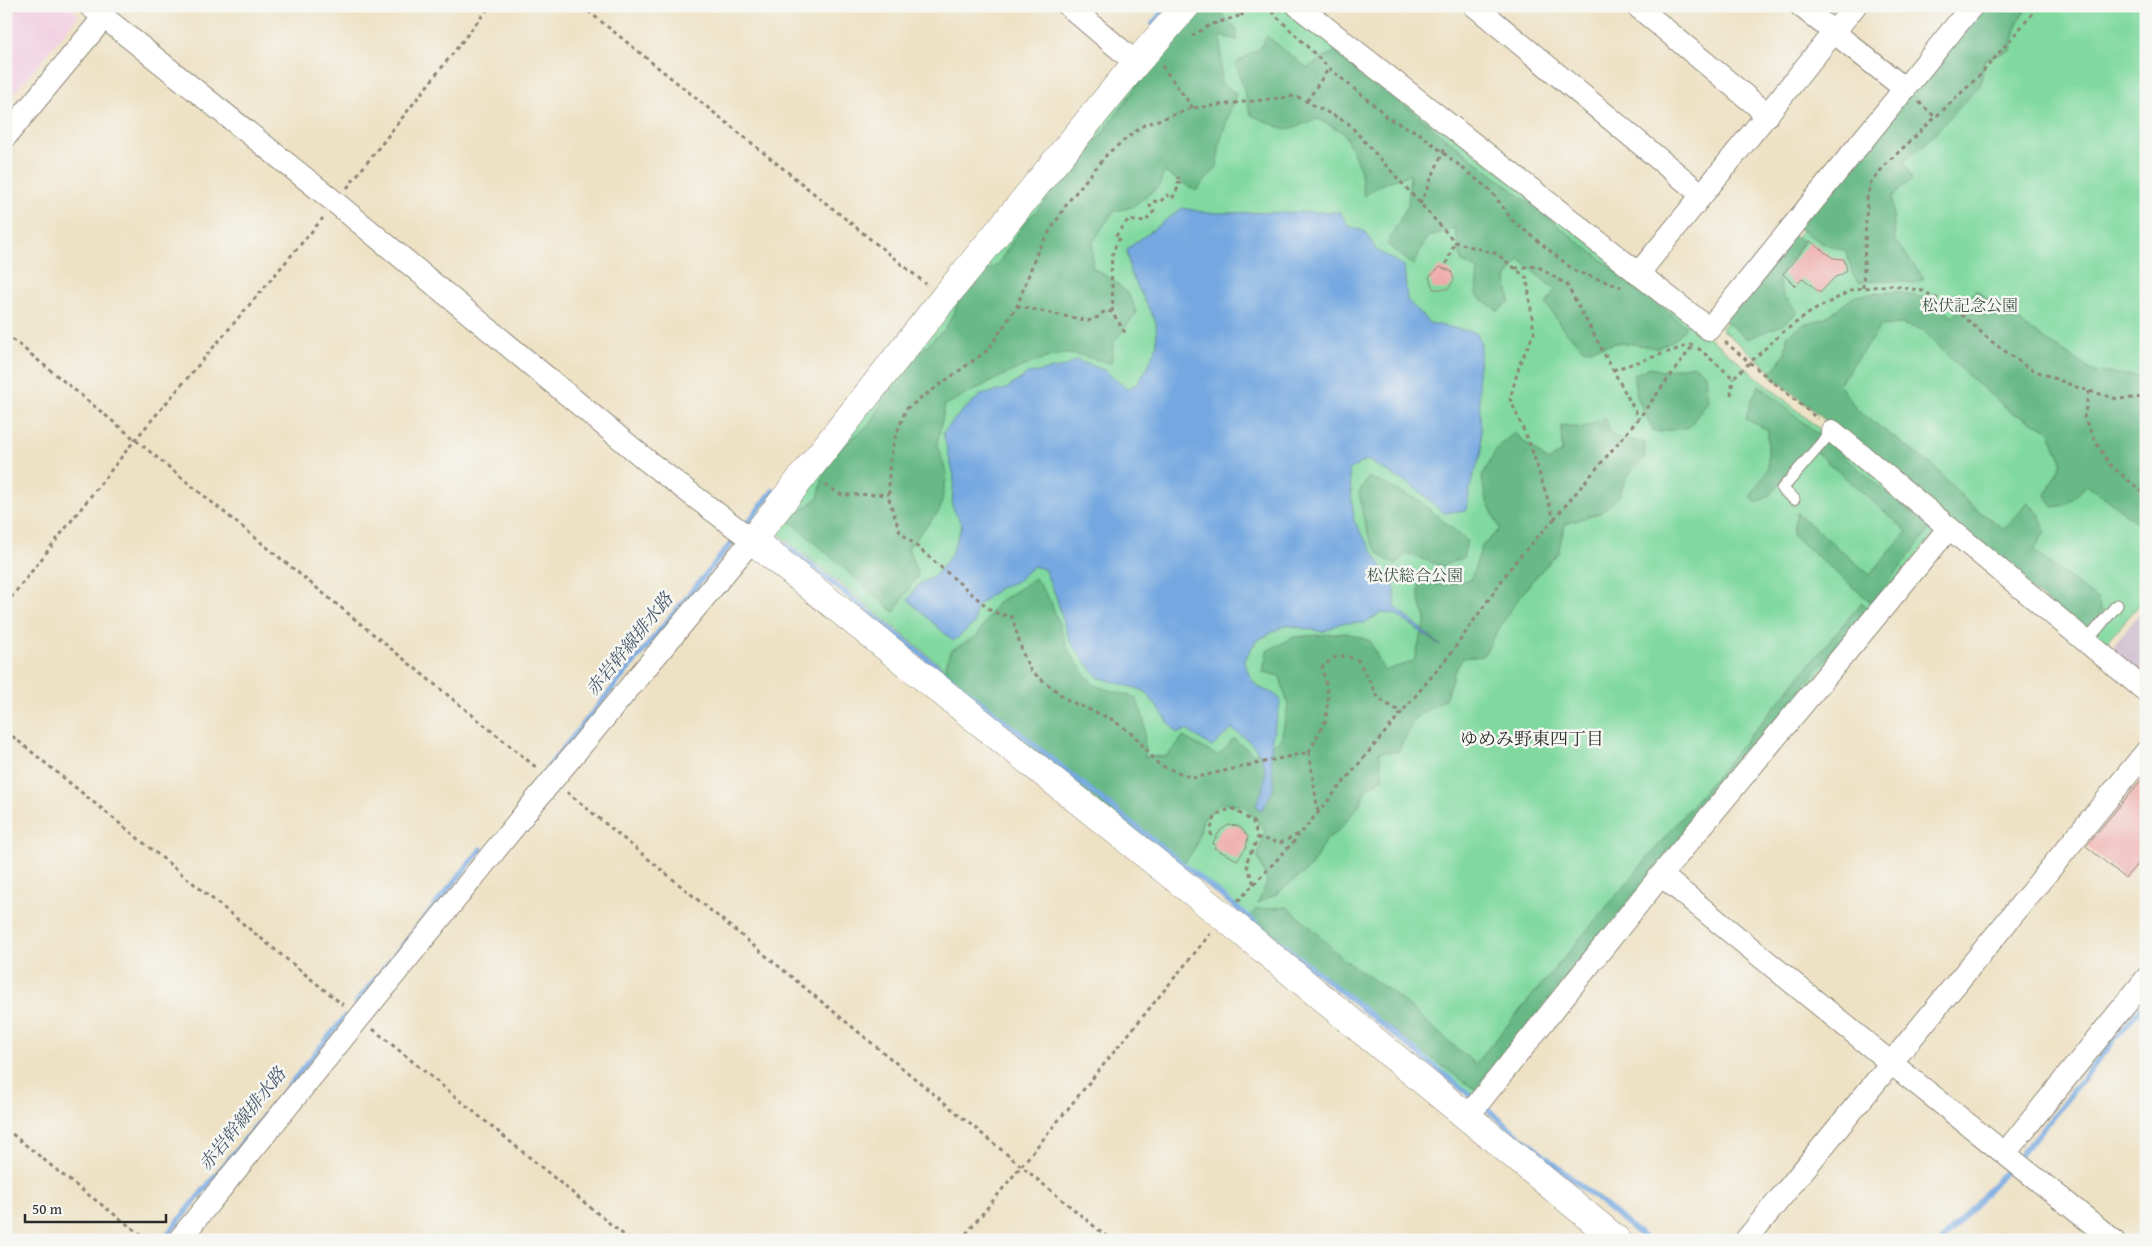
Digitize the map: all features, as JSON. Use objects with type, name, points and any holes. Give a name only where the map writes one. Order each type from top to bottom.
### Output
[{"type":"street","points":[[1069,6],[1144,58]]},
{"type":"street","points":[[179,1240],[552,779],[752,540],[1186,6]]},
{"type":"street","points":[[1474,6],[1702,195]]},
{"type":"street","points":[[1637,6],[1768,114]]},
{"type":"street","points":[[1801,6],[1905,89]]},
{"type":"street","points":[[1632,282],[1856,6]]},
{"type":"street","points":[[1305,8],[1632,282],[1701,337],[1972,6]]},
{"type":"street","points":[[6,136],[97,12],[336,203],[650,464],[752,540],[1224,917],[1617,1240]]},
{"type":"street","points":[[1832,431],[2086,642],[2129,671],[2146,691]]},
{"type":"street","points":[[1468,1116],[1661,875],[1949,528]]},
{"type":"street","points":[[1746,1240],[2146,752]]},
{"type":"street","points":[[1661,875],[1891,1063],[2113,1240]]},
{"type":"street","points":[[2005,1153],[2146,979]]},
{"type":"lane","points":[[1794,499],[1782,489],[1832,431]]},
{"type":"lane","points":[[2086,642],[2117,605]]},
{"type":"path","points":[[6,604],[134,441],[336,203],[490,6]]},
{"type":"path","points":[[582,6],[930,287]]},
{"type":"path","points":[[1237,6],[1242,15]]},
{"type":"path","points":[[1189,38],[1210,25],[1242,15],[1249,6]]},
{"type":"path","points":[[1266,6],[1329,68],[1379,109],[1387,118],[1419,133],[1491,192],[1512,220],[1575,270],[1632,282]]},
{"type":"path","points":[[1863,288],[1867,199],[1871,182],[1886,164],[1981,74],[2038,6]]},
{"type":"path","points":[[1144,58],[1193,108]]},
{"type":"path","points":[[1307,101],[1329,68]]},
{"type":"path","points":[[1309,752],[1193,778],[1159,766],[1134,735],[1111,719],[1069,701],[1031,671],[1023,654],[1012,617],[993,612],[933,563],[900,532],[889,494],[889,469],[894,440],[906,409],[988,350],[1017,306],[1038,250],[1068,202],[1108,153],[1144,125],[1193,108],[1296,96],[1348,122],[1455,242],[1496,254],[1527,278],[1534,333],[1520,363],[1510,399],[1531,447],[1554,519]]},
{"type":"path","points":[[1420,204],[1441,152]]},
{"type":"path","points":[[1126,334],[1112,312],[1114,297],[1110,267],[1113,249],[1119,239],[1115,237],[1128,220],[1145,222],[1154,211],[1150,206],[1153,201],[1160,202],[1166,195],[1172,199],[1180,184],[1176,181],[1179,177]]},
{"type":"path","points":[[1446,264],[1455,242]]},
{"type":"path","points":[[1514,268],[1537,266],[1567,285],[1639,418]]},
{"type":"path","points":[[1733,378],[1751,364],[1783,332],[1810,312],[1854,289],[1892,284],[1923,291],[1954,308],[1991,341],[2028,368],[2117,400],[2146,397]]},
{"type":"path","points":[[1017,306],[1088,320],[1098,317],[1104,311],[1112,312]]},
{"type":"path","points":[[6,334],[134,441],[168,465],[523,758],[552,779],[1111,1240]]},
{"type":"path","points":[[1687,338],[1701,337],[1751,364],[1832,431]]},
{"type":"path","points":[[1614,370],[1701,337]]},
{"type":"path","points":[[1701,337],[1733,378],[1731,396]]},
{"type":"path","points":[[961,1240],[1224,917],[1301,833],[1452,652],[1514,563],[1554,519],[1639,418],[1701,337]]},
{"type":"path","points":[[2088,391],[2084,418],[2097,444],[2110,465],[2146,495]]},
{"type":"path","points":[[806,472],[842,495],[889,494]]},
{"type":"path","points":[[1318,812],[1309,752],[1326,720],[1328,694],[1322,667],[1336,656],[1346,656],[1358,660],[1380,699],[1402,712]]},
{"type":"path","points":[[6,731],[324,991],[360,1017],[630,1240]]},
{"type":"path","points":[[1212,836],[1210,831],[1216,815],[1232,808],[1252,822],[1258,838],[1246,863],[1254,884]]},
{"type":"path","points":[[1258,838],[1280,843],[1301,833]]},
{"type":"path","points":[[6,1129],[148,1240]]},
{"type":"shaded area","points":[[6,6],[68,6],[79,15],[6,104]]},
{"type":"shaded area","points":[[2146,606],[2146,678],[2110,650]]},
{"type":"green space","name":"松伏総合公園","points":[[1188,6],[1290,6],[1705,334],[1939,528],[1472,1096],[765,523]]},
{"type":"green space","points":[[1203,6],[1215,6],[1237,30],[1237,40],[1221,36],[1221,83],[1236,93],[1220,142],[1217,167],[1196,191],[1164,172],[1159,186],[1132,207],[1113,212],[1093,242],[1092,267],[1114,281],[1126,292],[1134,305],[1136,314],[1114,341],[1111,363],[1085,356],[1057,355],[1025,366],[945,405],[937,445],[947,474],[940,510],[908,548],[918,575],[894,612],[789,520],[818,498],[827,460],[872,422],[889,387],[916,355],[945,329],[970,281],[997,265],[1026,221],[1045,202],[1078,157],[1100,137],[1174,34]]},
{"type":"green space","points":[[1980,6],[2030,6],[2027,7],[2017,24],[2011,50],[1984,60],[1981,84],[1925,144],[1904,160],[1912,179],[1892,197],[1895,241],[1924,278],[1915,283],[1883,280],[1859,282],[1852,273],[1846,251],[1822,243],[1798,228]]},
{"type":"green space","name":"松伏記念公園","points":[[1986,6],[2146,6],[2146,597],[2104,645],[1721,329]]},
{"type":"green space","points":[[1267,36],[1307,68],[1335,51],[1686,326],[1676,339],[1657,348],[1621,342],[1585,350],[1563,329],[1546,304],[1555,290],[1519,259],[1506,279],[1510,301],[1498,311],[1476,295],[1478,269],[1462,262],[1455,228],[1427,237],[1413,265],[1387,244],[1408,205],[1410,174],[1380,185],[1364,196],[1360,168],[1344,133],[1318,119],[1286,130],[1251,115],[1236,63],[1261,47]]},
{"type":"green space","points":[[1793,235],[1804,242],[1777,277],[1783,295],[1798,312],[1782,325],[1747,339],[1722,318]]},
{"type":"green space","points":[[1976,290],[2025,326],[2094,372],[2140,376],[2146,372],[2146,530],[2087,485],[2066,505],[2053,507],[2046,495],[2062,462],[2049,430],[2011,412],[1966,374],[1923,330],[1901,324],[1881,326],[1839,384],[1858,411],[1936,468],[1969,504],[2004,529],[2028,503],[2039,513],[2045,532],[2034,550],[2097,599],[2102,612],[2085,634],[1769,374],[1785,355],[1787,336],[1806,323],[1824,319],[1855,296],[1894,291],[1924,298],[1953,316]]},
{"type":"green space","points":[[1693,365],[1705,374],[1708,401],[1689,427],[1660,432],[1653,430],[1637,397],[1633,375],[1650,367],[1661,371]]},
{"type":"green space","points":[[1759,385],[1930,529],[1872,603],[1792,535],[1797,513],[1870,575],[1907,531],[1810,447],[1770,495],[1757,503],[1750,497],[1768,469],[1768,430],[1746,419],[1750,404]]},
{"type":"green space","points":[[1605,418],[1612,436],[1645,443],[1644,459],[1627,476],[1619,496],[1600,513],[1565,524],[1558,553],[1532,581],[1509,612],[1483,656],[1463,658],[1454,673],[1445,699],[1415,718],[1398,752],[1379,752],[1383,777],[1366,789],[1360,804],[1339,830],[1326,840],[1310,868],[1275,895],[1258,903],[1267,882],[1258,856],[1265,830],[1244,806],[1221,803],[1203,819],[1196,846],[1180,869],[943,677],[950,651],[977,636],[997,603],[1035,578],[1051,602],[1069,652],[1093,685],[1136,698],[1144,720],[1145,757],[1167,756],[1183,737],[1218,756],[1234,739],[1253,754],[1281,740],[1288,706],[1280,676],[1263,672],[1267,651],[1294,637],[1347,633],[1370,641],[1384,671],[1414,661],[1426,619],[1419,599],[1419,577],[1442,586],[1471,579],[1482,546],[1500,529],[1485,497],[1482,476],[1497,448],[1514,433],[1548,461],[1562,451],[1561,425],[1583,428]]},
{"type":"green space","points":[[1369,477],[1421,502],[1467,541],[1463,558],[1442,566],[1406,553],[1396,565],[1383,557],[1372,544],[1369,536],[1359,492]]},
{"type":"green space","points":[[1862,602],[1867,609],[1474,1089],[1245,921],[1256,909],[1287,907],[1310,926],[1342,958],[1393,993],[1475,1064]]},
{"type":"water","points":[[1182,208],[1208,213],[1340,212],[1348,226],[1366,232],[1376,250],[1404,266],[1407,300],[1429,323],[1477,333],[1481,345],[1478,376],[1482,452],[1472,479],[1466,510],[1443,513],[1417,489],[1367,460],[1349,470],[1354,521],[1395,589],[1395,607],[1440,645],[1395,614],[1381,613],[1364,623],[1341,623],[1323,632],[1286,625],[1256,641],[1244,660],[1248,672],[1257,686],[1281,700],[1271,745],[1273,787],[1261,811],[1256,805],[1261,793],[1265,771],[1263,761],[1252,744],[1232,729],[1212,747],[1187,730],[1177,733],[1145,691],[1098,677],[1069,640],[1056,596],[1044,569],[1033,566],[1017,581],[999,588],[976,607],[974,624],[953,641],[908,600],[918,585],[935,576],[951,555],[962,525],[952,506],[954,476],[943,433],[961,412],[981,395],[1006,389],[1028,374],[1064,367],[1076,360],[1104,370],[1127,389],[1137,384],[1147,369],[1157,344],[1156,322],[1130,272],[1127,249]]},
{"type":"building","points":[[1810,241],[1833,258],[1844,259],[1847,270],[1835,277],[1820,293],[1803,278],[1795,286],[1783,274]]},
{"type":"building","points":[[1440,267],[1451,271],[1454,280],[1448,289],[1433,289],[1429,277]]},
{"type":"building","points":[[2146,774],[2146,854],[2125,878],[2086,846]]},
{"type":"building","points":[[1228,825],[1238,826],[1248,837],[1246,848],[1237,860],[1214,848],[1216,845],[1212,844],[1220,831]]},
{"type":"waterway","points":[[1153,24],[1167,6]]},
{"type":"waterway","points":[[745,526],[773,491]]},
{"type":"waterway","points":[[769,532],[1475,1099]]},
{"type":"waterway","name":"赤岩幹線排水路","points":[[549,766],[733,541]]},
{"type":"waterway","name":"赤岩幹線排水路","points":[[356,1003],[481,849]]},
{"type":"waterway","points":[[2017,1158],[2038,1135],[2146,1001]]},
{"type":"waterway","name":"赤岩幹線排水路","points":[[163,1240],[345,1017]]},
{"type":"waterway","points":[[1482,1105],[1647,1240]]},
{"type":"waterway","points":[[1942,1240],[2011,1165]]},
{"type":"district","name":"ゆめみ野東四丁目","points":[[1532,738]]}]
